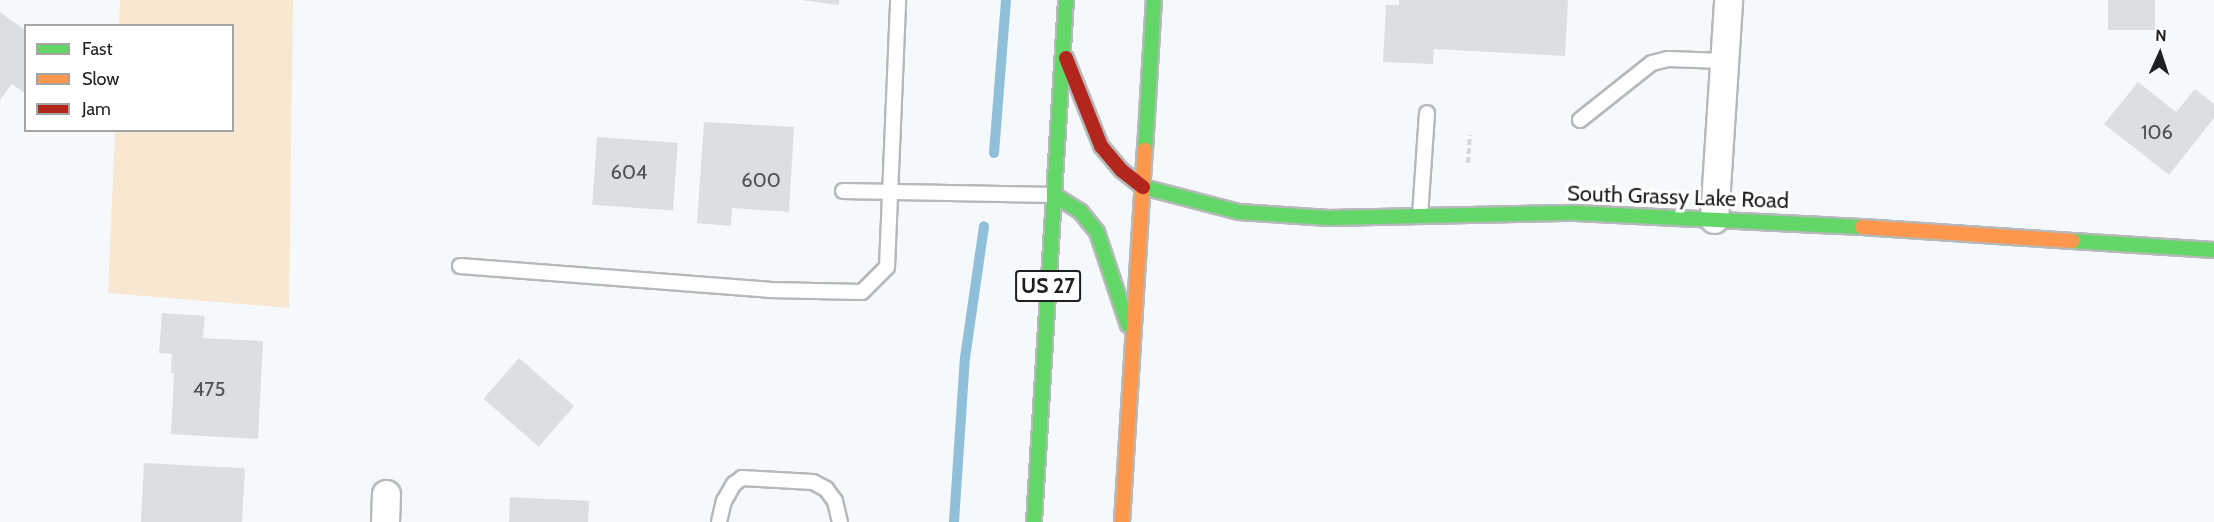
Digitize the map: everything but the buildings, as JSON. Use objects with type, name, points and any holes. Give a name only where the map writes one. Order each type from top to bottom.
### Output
[{"type":"main road","name":"US 27","points":[[1034,522],[1066,0]]},
{"type":"main road","points":[[1122,522],[1154,0]]},
{"type":"main road","points":[[1063,51],[1101,146],[1121,170],[1143,187]]},
{"type":"main road","name":"South Grassy Lake Road","points":[[1143,187],[1239,212],[1329,218],[1575,213],[1714,219],[2214,250]]},
{"type":"main road","points":[[1054,195],[1080,211],[1097,232],[1134,341]]},
{"type":"street","points":[[1714,219],[1728,0]]},
{"type":"street","points":[[385,522],[386,494]]},
{"type":"lane","points":[[460,266],[769,290],[862,292],[888,267],[889,192],[898,0]]},
{"type":"lane","points":[[1580,120],[1652,63],[1668,59],[1724,61]]},
{"type":"lane","points":[[1420,216],[1427,113]]},
{"type":"lane","points":[[843,191],[1054,195]]},
{"type":"lane","points":[[719,522],[724,501],[734,484],[742,478],[813,482],[826,489],[835,501],[840,522]]},
{"type":"path","points":[[1468,163],[1470,135]]},
{"type":"shaded area","points":[[120,0],[293,0],[289,308],[108,293],[115,132],[234,132],[234,24],[119,24]]},
{"type":"waterway","points":[[994,153],[1006,0]]},
{"type":"waterway","points":[[954,522],[965,358],[984,226]]},
{"type":"traffic: fast","points":[[1034,522],[1066,0]]},
{"type":"traffic: fast","points":[[1145,150],[1154,0]]},
{"type":"traffic: fast","points":[[1143,187],[1239,212],[1329,218],[1575,213],[1862,227]]},
{"type":"traffic: fast","points":[[1054,195],[1080,211],[1097,232],[1128,325]]},
{"type":"traffic: fast","points":[[2073,241],[2214,250]]},
{"type":"traffic: slow","points":[[1122,522],[1145,150]]},
{"type":"traffic: slow","points":[[1862,227],[2073,241]]},
{"type":"traffic: jam","points":[[1066,58],[1101,146],[1121,170],[1143,187]]}]
